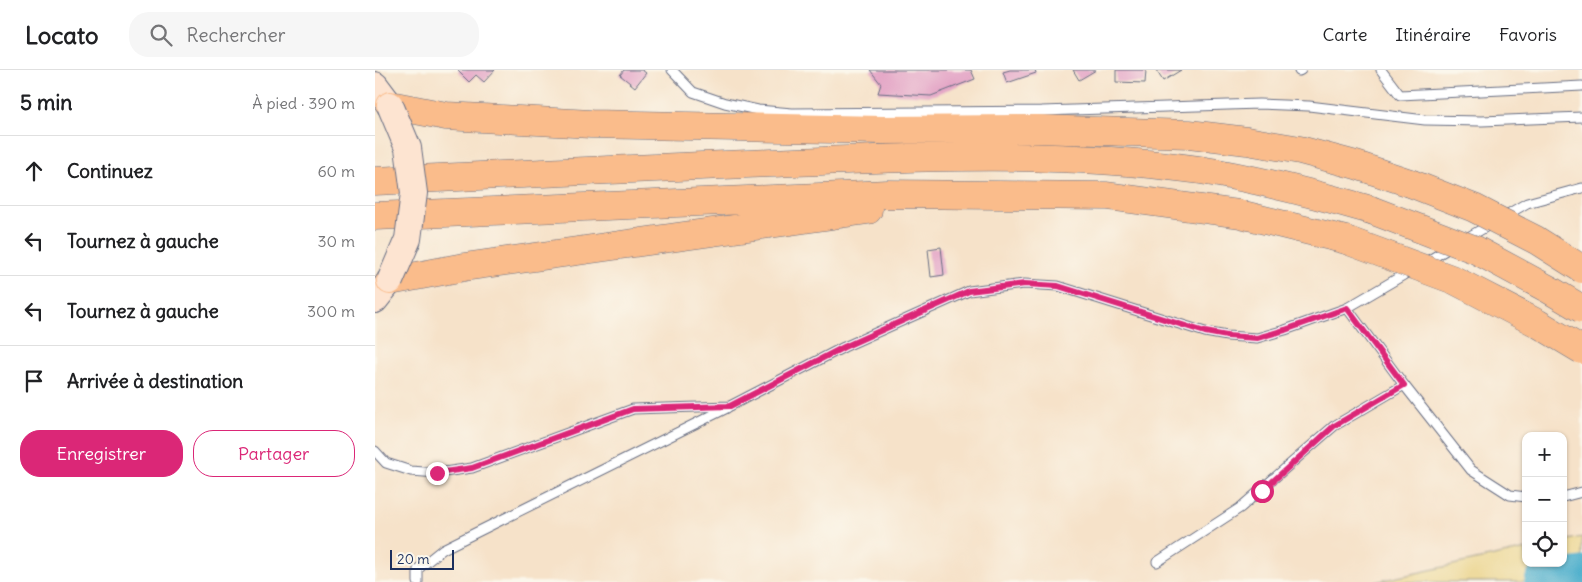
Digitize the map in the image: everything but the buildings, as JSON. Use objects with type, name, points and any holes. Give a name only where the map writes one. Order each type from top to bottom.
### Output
[{"type":"highway","points":[[383,95],[446,116],[591,124],[881,130],[1046,129],[1189,134],[1247,141],[1300,150],[1356,165],[1410,183],[1473,208],[1536,240],[1582,269]]},
{"type":"highway","points":[[375,181],[871,159],[967,157],[1125,162],[1201,170],[1291,188],[1371,210],[1476,250],[1582,309]]},
{"type":"highway","points":[[375,216],[888,194],[1107,196],[1240,214],[1346,240],[1454,280],[1537,322],[1582,350]]},
{"type":"highway","points":[[383,291],[464,267],[863,211],[1001,196]]},
{"type":"main road","points":[[383,95],[408,148],[414,193],[408,239],[383,291]]},
{"type":"lane","points":[[672,70],[693,92],[758,110],[792,113],[1042,111],[1259,104],[1309,106],[1425,120],[1482,121],[1582,117]]},
{"type":"lane","points":[[1381,70],[1401,95],[1582,86]]},
{"type":"lane","points":[[418,582],[418,569],[443,549],[844,347],[969,291],[1025,284],[1058,286],[1205,332],[1257,338],[1347,308],[1527,203],[1582,188]]},
{"type":"lane","points":[[1347,308],[1404,385],[1471,470],[1509,495],[1522,497]]},
{"type":"lane","points":[[1157,562],[1240,508],[1334,426],[1404,385]]},
{"type":"lane","points":[[375,451],[386,463],[411,471],[437,473],[472,468],[633,409],[730,406]]},
{"type":"lane","points":[[1567,496],[1582,492]]},
{"type":"sand","points":[[1582,537],[1582,582],[1375,582],[1522,550],[1522,567],[1567,567],[1567,540]]},
{"type":"waterway","points":[[1544,582],[1582,576]]},
{"type":"route","points":[[437,473],[472,468],[633,409],[730,406],[844,347],[969,291],[1025,284],[1058,286],[1205,332],[1227,336],[1257,338],[1347,308],[1404,385],[1334,426],[1262,491]]}]
